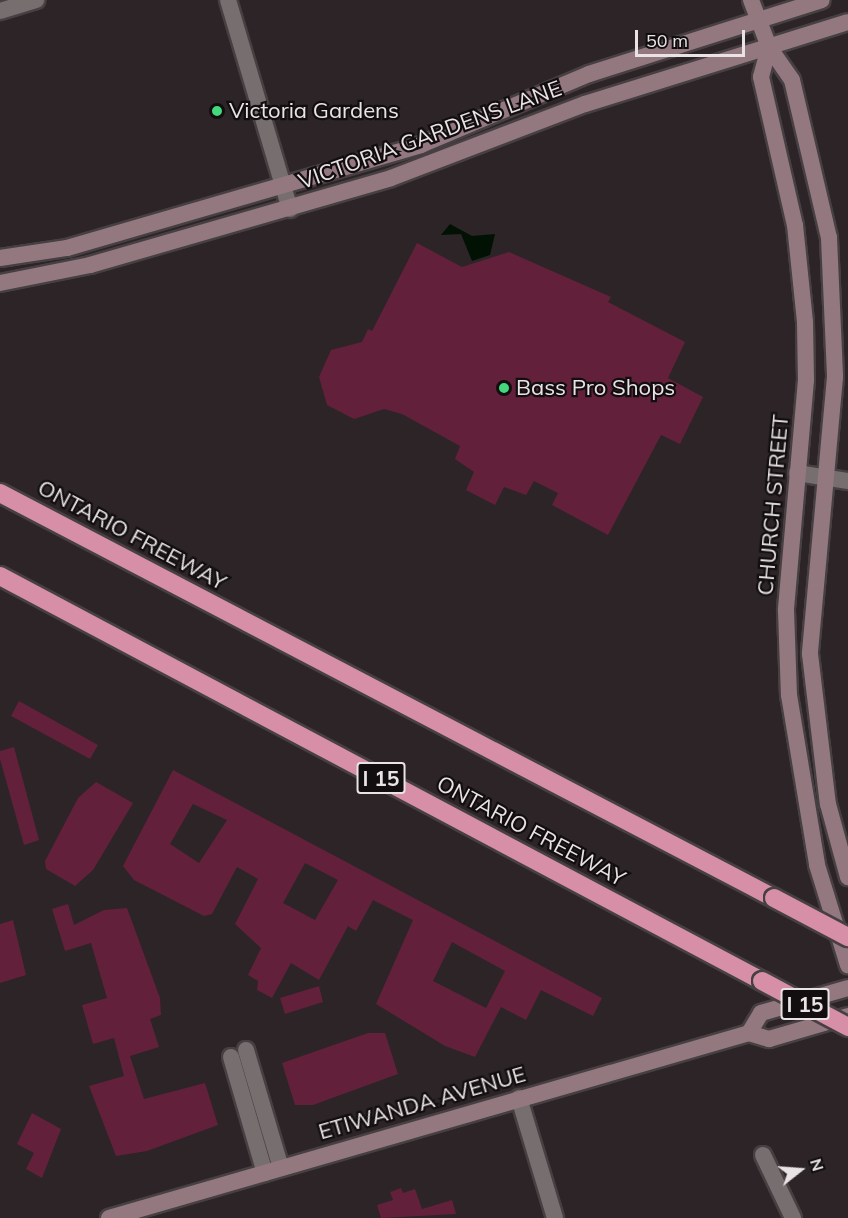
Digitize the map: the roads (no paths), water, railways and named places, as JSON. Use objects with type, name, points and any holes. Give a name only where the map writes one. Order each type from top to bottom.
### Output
[{"type":"highway","name":"ONTARIO FREEWAY","points":[[0,493],[848,937]]},
{"type":"highway","name":"ONTARIO FREEWAY","points":[[0,576],[848,1027]]},
{"type":"main road","points":[[752,0],[769,47],[792,80],[829,238],[836,377],[810,654],[828,804],[848,877]]},
{"type":"main road","name":"VICTORIA GARDENS LANE","points":[[0,258],[66,248],[422,145],[589,74],[759,22],[822,0]]},
{"type":"main road","name":"VICTORIA GARDENS LANE","points":[[0,283],[90,265],[391,178],[585,104],[848,22]]},
{"type":"main road","name":"CHURCH STREET","points":[[769,47],[761,77],[782,156],[802,276],[806,380],[786,610],[789,695],[817,865],[848,965]]},
{"type":"main road","points":[[749,1033],[761,1013],[848,988]]},
{"type":"main road","name":"ETIWANDA AVENUE","points":[[109,1218],[749,1033],[769,1038],[848,1016]]},
{"type":"street","points":[[0,11],[36,0]]},
{"type":"street","points":[[228,0],[290,209]]},
{"type":"street","points":[[797,473],[848,481]]},
{"type":"street","points":[[238,1054],[273,1170]]},
{"type":"street","points":[[519,1098],[555,1218]]},
{"type":"street","points":[[763,1155],[793,1218]]},
{"type":"place","name":"Victoria Gardens","points":[[217,111]]},
{"type":"place","name":"Bass Pro Shops","points":[[504,388]]}]
